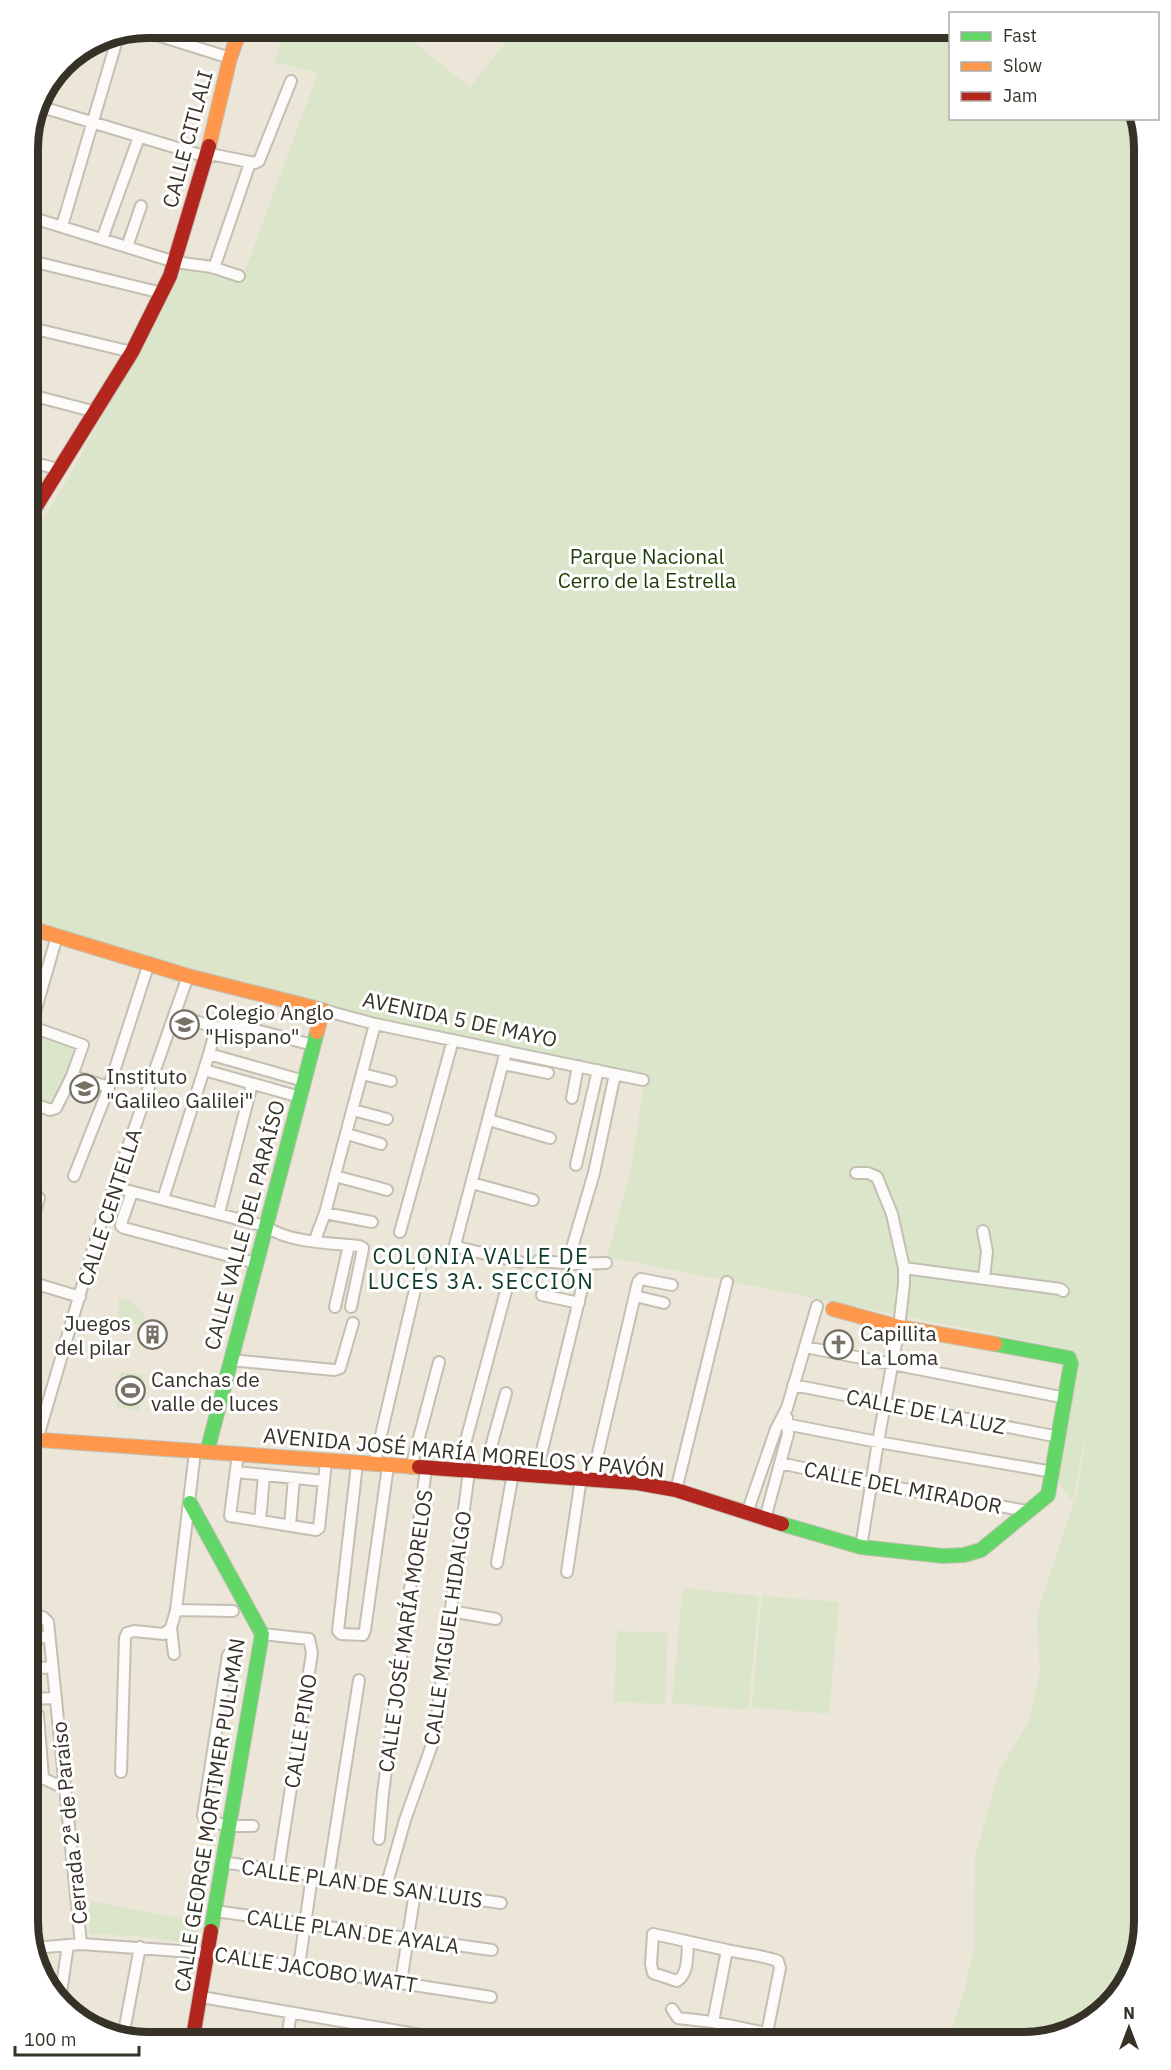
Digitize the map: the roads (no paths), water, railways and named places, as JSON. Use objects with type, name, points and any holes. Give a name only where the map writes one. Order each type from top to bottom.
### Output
[{"type":"street","points":[[168,38],[230,58]]},
{"type":"street","name":"CALLE CITLALI","points":[[38,502],[132,352],[162,293],[175,261],[207,157],[230,58],[237,38]]},
{"type":"street","points":[[62,226],[116,42]]},
{"type":"street","points":[[45,108],[207,157],[215,155],[250,163],[259,161],[291,81]]},
{"type":"street","points":[[102,238],[139,137]]},
{"type":"street","points":[[214,268],[250,163]]},
{"type":"street","points":[[127,247],[141,206]]},
{"type":"street","points":[[38,219],[175,261],[214,268],[239,276]]},
{"type":"street","points":[[38,263],[162,293]]},
{"type":"street","points":[[38,330],[132,352]]},
{"type":"street","points":[[38,397],[96,412]]},
{"type":"street","points":[[38,464],[58,469]]},
{"type":"street","name":"AVENIDA 5 DE MAYO","points":[[38,930],[188,976],[375,1024],[643,1080]]},
{"type":"street","points":[[38,997],[57,936]]},
{"type":"street","points":[[74,1176],[109,1087],[149,963]]},
{"type":"street","name":"CALLE CENTELLA","points":[[38,1421],[80,1297],[99,1228],[188,976]]},
{"type":"street","name":"CALLE VALLE DEL PARAÍSO","points":[[201,1452],[231,1360],[323,1010]]},
{"type":"street","points":[[176,1014],[216,1028],[229,1023],[313,1046]]},
{"type":"street","points":[[315,1240],[326,1213],[375,1024]]},
{"type":"street","points":[[163,1199],[216,1028]]},
{"type":"street","points":[[38,1029],[83,1045],[72,1076],[56,1108],[50,1110],[38,1105]]},
{"type":"street","points":[[400,1232],[453,1040]]},
{"type":"street","points":[[506,1051],[455,1245],[520,1262]]},
{"type":"street","points":[[209,1054],[304,1081]]},
{"type":"street","points":[[503,1064],[549,1073]]},
{"type":"street","points":[[572,1098],[578,1066]]},
{"type":"street","points":[[204,1070],[300,1097]]},
{"type":"street","points":[[576,1165],[598,1070]]},
{"type":"street","points":[[362,1074],[391,1081]]},
{"type":"street","points":[[538,1260],[566,1263],[569,1258],[594,1173],[615,1074]]},
{"type":"street","points":[[72,1076],[109,1087]]},
{"type":"street","points":[[219,1213],[252,1084]]},
{"type":"street","points":[[353,1110],[387,1119]]},
{"type":"street","points":[[489,1120],[550,1138]]},
{"type":"street","points":[[347,1134],[381,1144]]},
{"type":"street","points":[[856,1173],[868,1173],[877,1177],[892,1214],[904,1268],[899,1327],[861,1547]]},
{"type":"street","points":[[335,1176],[387,1190]]},
{"type":"street","points":[[472,1183],[534,1200]]},
{"type":"street","points":[[114,1187],[265,1226],[275,1233],[291,1238],[363,1248],[351,1306]]},
{"type":"street","points":[[132,1191],[122,1221],[121,1226],[124,1228],[256,1263]]},
{"type":"street","points":[[326,1213],[372,1222]]},
{"type":"street","points":[[982,1231],[987,1251],[984,1278]]},
{"type":"street","points":[[335,1307],[349,1245]]},
{"type":"street","points":[[574,1264],[606,1263]]},
{"type":"street","points":[[374,1465],[421,1264]]},
{"type":"street","points":[[536,1475],[588,1264]]},
{"type":"street","points":[[904,1268],[1060,1288],[1063,1291]]},
{"type":"street","points":[[567,1572],[586,1479],[638,1282],[642,1279],[672,1285]]},
{"type":"street","points":[[676,1490],[728,1282]]},
{"type":"street","points":[[38,1284],[80,1297]]},
{"type":"street","name":"CALLE MIGUEL HIDALGO","points":[[386,1887],[405,1820],[434,1739],[451,1611],[464,1470],[506,1291]]},
{"type":"street","points":[[542,1295],[579,1303]]},
{"type":"street","points":[[634,1296],[664,1303]]},
{"type":"street","points":[[765,1519],[788,1434],[784,1424],[787,1408],[817,1306]]},
{"type":"street","points":[[747,1513],[776,1429],[784,1424],[1053,1472],[1071,1363],[1069,1359],[899,1327],[833,1309]]},
{"type":"street","points":[[231,1360],[334,1370],[340,1368],[353,1323]]},
{"type":"street","points":[[805,1347],[1066,1398]]},
{"type":"street","points":[[411,1468],[439,1362]]},
{"type":"street","name":"CALLE DE LA LUZ","points":[[793,1385],[1059,1437]]},
{"type":"street","points":[[484,1472],[506,1393]]},
{"type":"street","name":"AVENIDA JOSÉ MARÍA MORELOS Y PAVÓN","points":[[38,1439],[637,1483],[676,1490],[861,1547],[920,1555],[964,1555],[981,1550],[1048,1495],[1053,1472]]},
{"type":"street","points":[[174,1654],[171,1628],[176,1610],[190,1503],[201,1452]]},
{"type":"street","points":[[238,1454],[230,1516],[316,1530],[319,1528],[326,1462]]},
{"type":"street","name":"CALLE DEL MIRADOR","points":[[780,1463],[871,1483],[1027,1511]]},
{"type":"street","points":[[357,1464],[338,1631],[358,1636],[363,1635],[365,1630],[388,1466]]},
{"type":"street","name":"CALLE JOSÉ MARÍA MORELOS","points":[[379,1839],[383,1793],[426,1469]]},
{"type":"street","points":[[236,1472],[324,1481]]},
{"type":"street","points":[[497,1563],[513,1473]]},
{"type":"street","points":[[260,1521],[264,1475]]},
{"type":"street","points":[[290,1526],[294,1478]]},
{"type":"street","name":"CALLE GEORGE MORTIMER PULLMAN","points":[[190,1503],[262,1634],[194,2032]]},
{"type":"street","points":[[176,1610],[233,1611]]},
{"type":"street","points":[[451,1611],[496,1619]]},
{"type":"street","name":"Cerrada 2ª de Paraíso","points":[[38,1616],[48,1622],[81,1944]]},
{"type":"street","points":[[121,1772],[125,1638],[127,1633],[134,1631],[164,1634],[171,1628]]},
{"type":"street","name":"CALLE PINO","points":[[262,1634],[309,1639],[311,1645],[278,1871]]},
{"type":"street","points":[[38,1638],[49,1637]]},
{"type":"street","points":[[228,1655],[203,1815],[205,1820],[229,1826],[254,1826]]},
{"type":"street","points":[[38,1668],[52,1667]]},
{"type":"street","points":[[328,1878],[359,1680]]},
{"type":"street","points":[[38,1699],[56,1698]]},
{"type":"street","points":[[38,1715],[43,1778]]},
{"type":"street","points":[[38,1776],[66,1789]]},
{"type":"street","name":"CALLE PLAN DE SAN LUIS","points":[[222,1862],[501,1903]]},
{"type":"street","points":[[299,1966],[312,1876]]},
{"type":"street","points":[[400,1982],[415,1892]]},
{"type":"street","name":"CALLE PLAN DE AYALA","points":[[214,1911],[492,1950]]},
{"type":"street","points":[[688,1942],[684,1974],[681,1978],[677,1981],[653,1973],[651,1964],[653,1934],[778,1961],[780,1968],[767,2032]]},
{"type":"street","name":"CALLE JACOBO WATT","points":[[40,1947],[81,1944],[207,1953],[491,1997]]},
{"type":"street","points":[[61,1990],[68,1945]]},
{"type":"street","points":[[124,2030],[140,1947]]},
{"type":"street","points":[[713,2022],[727,1950]]},
{"type":"street","points":[[201,1996],[400,2032]]},
{"type":"street","points":[[672,2009],[678,2018],[713,2022],[746,2032]]},
{"type":"street","points":[[288,2032],[291,2013]]},
{"type":"place","name":"Colegio Anglo \"Hispano\"","points":[[184,1024]]},
{"type":"place","name":"Instituto \"Galileo Galilei\"","points":[[85,1088]]},
{"type":"place","name":"Juegos del pilar","points":[[152,1335]]},
{"type":"place","name":"Capillita La Loma","points":[[839,1345]]},
{"type":"place","name":"Canchas de valle de luces","points":[[130,1391]]},
{"type":"district","name":"COLONIA VALLE DE LUCES 3A. SECCIÓN","points":[[481,1268]]},
{"type":"park label","name":"Parque Nacional Cerro de la Estrella","points":[[647,568]]}]
